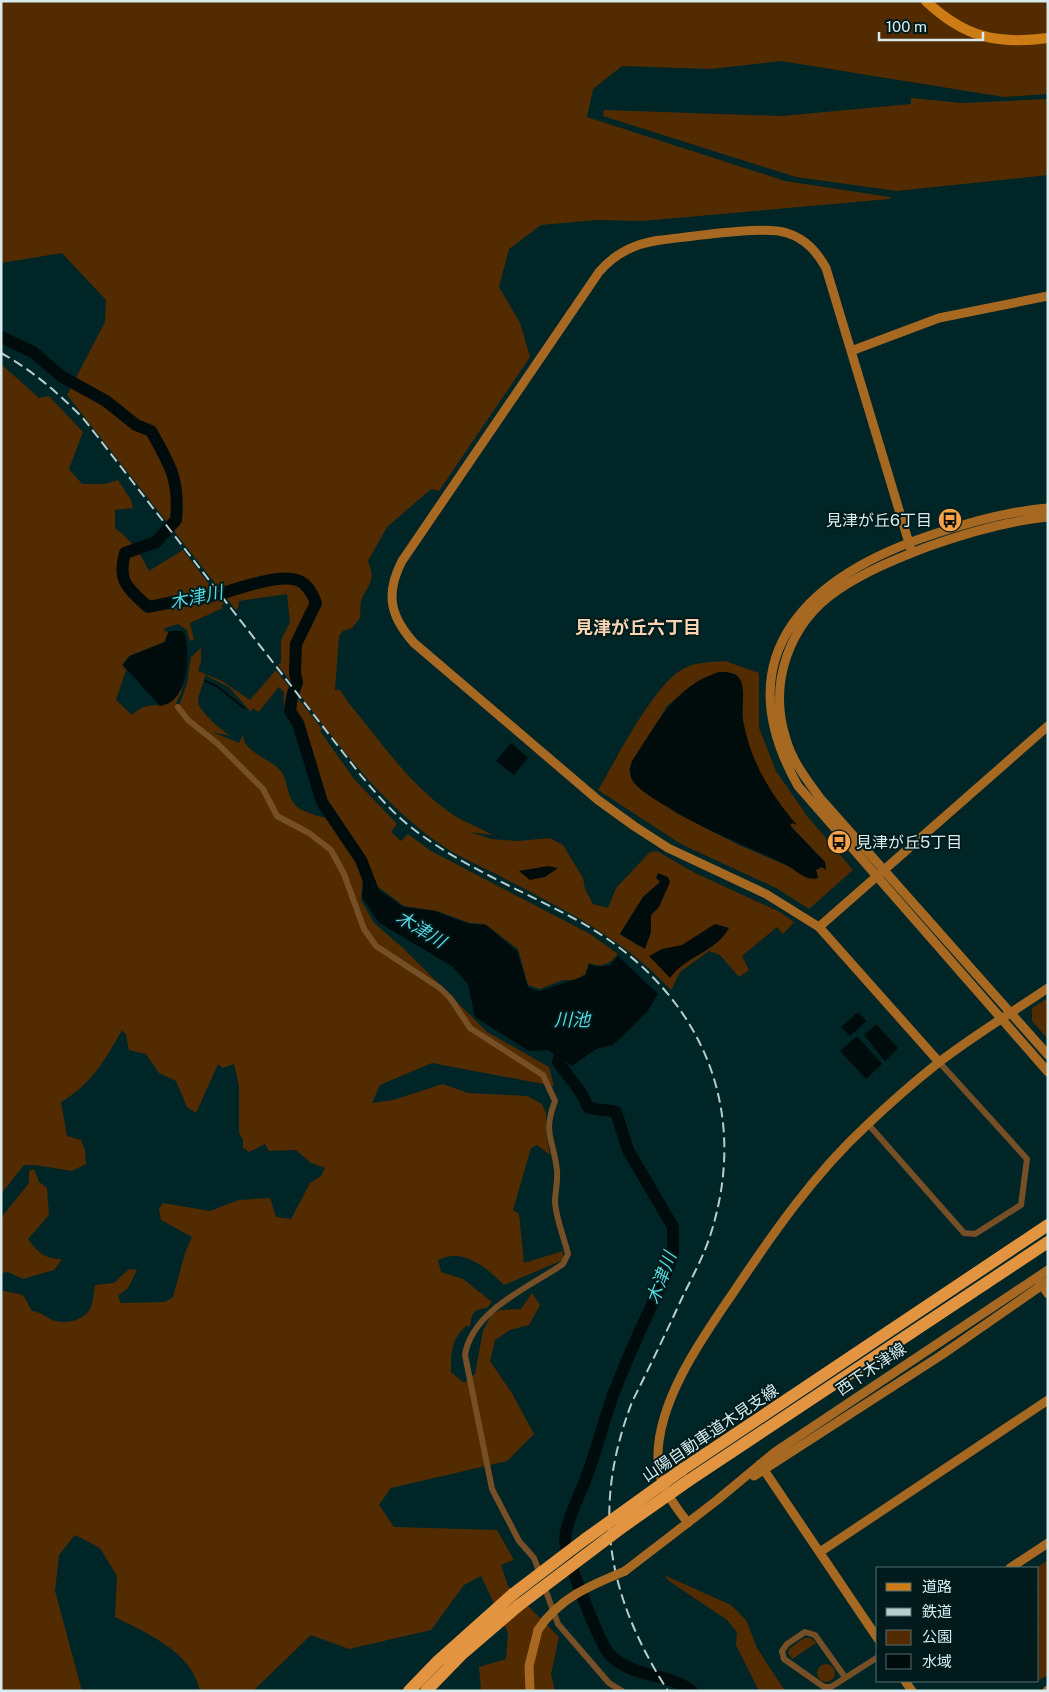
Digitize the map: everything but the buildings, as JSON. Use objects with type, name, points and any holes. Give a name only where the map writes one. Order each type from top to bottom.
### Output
[{"type":"highway","name":"山陽自動車道木見支線","points":[[426,1691],[461,1655],[518,1606],[624,1526],[686,1475],[1048,1225]]},
{"type":"highway","name":"山陽自動車道木見支線","points":[[409,1691],[444,1655],[513,1594],[584,1540],[1048,1242]]},
{"type":"main road","points":[[926,1],[957,27],[976,35],[995,40],[1015,41],[1048,38]]},
{"type":"street","points":[[868,1124],[964,1233],[975,1234],[1021,1205],[1027,1159],[820,927],[766,894],[668,848],[598,800],[414,643],[400,628],[393,612],[392,598],[394,582],[402,561],[600,272],[623,251],[642,242],[764,231],[787,233],[809,245],[820,256],[826,268],[912,553]]},
{"type":"street","points":[[851,351],[939,318],[1048,296]]},
{"type":"street","points":[[1048,508],[995,516],[909,542],[855,568],[832,582],[796,617],[777,654],[769,698],[771,720],[778,744],[798,786],[1048,1072]]},
{"type":"street","points":[[1048,517],[998,525],[912,553],[859,577],[837,591],[805,621],[785,659],[778,696],[786,741],[795,760],[820,798],[1048,1055]]},
{"type":"street","points":[[178,707],[188,720],[218,744],[263,789],[277,816],[309,834],[331,850],[344,874],[364,929],[376,946],[440,988],[451,999],[470,1028],[543,1075],[547,1080],[555,1101],[548,1118],[548,1138],[553,1149],[557,1173],[555,1202],[568,1254],[563,1264],[497,1306],[466,1344],[465,1355],[492,1489],[519,1541],[534,1558],[558,1624],[609,1683],[622,1691]]},
{"type":"street","points":[[820,927],[1048,726]]},
{"type":"street","points":[[688,1523],[673,1503],[660,1478],[658,1460],[662,1433],[679,1382],[697,1345],[771,1236],[828,1164],[868,1124],[939,1062],[1048,988]]},
{"type":"street","name":"西下木津線","points":[[530,1691],[529,1666],[538,1630],[547,1616],[562,1602],[588,1587],[625,1570],[762,1467],[943,1354],[1042,1281],[1048,1270]]},
{"type":"street","points":[[1042,1281],[1048,1294]]},
{"type":"street","points":[[820,1552],[1048,1400]]},
{"type":"street","points":[[762,1467],[876,1636]]},
{"type":"street","points":[[1012,1567],[1048,1543]]},
{"type":"street","points":[[845,1677],[815,1635],[805,1632],[786,1644],[782,1651],[784,1659],[824,1687],[832,1687],[876,1658]]},
{"type":"green space","points":[[1,1],[1048,1],[1048,94],[1004,97],[781,61],[711,69],[622,66],[593,89],[587,117],[785,181],[890,197],[890,199],[642,221],[597,220],[541,225],[509,249],[499,287],[520,323],[530,357],[439,491],[431,489],[387,527],[368,561],[372,577],[361,600],[360,618],[352,628],[343,631],[339,636],[335,690],[340,690],[385,749],[426,794],[458,818],[493,835],[470,832],[491,839],[518,841],[550,838],[563,845],[583,878],[585,889],[593,904],[608,908],[616,888],[650,852],[657,851],[693,872],[780,912],[794,922],[783,934],[777,927],[742,956],[749,970],[739,977],[720,955],[709,951],[680,972],[671,990],[632,954],[589,924],[449,850],[396,808],[353,763],[278,665],[281,662],[281,640],[290,622],[287,594],[239,601],[236,610],[67,395],[105,322],[106,300],[62,253],[1,263]],"holes":[[[661,882],[659,904],[651,915],[651,924],[646,939],[639,946],[620,934],[643,897]]]},
{"type":"green space","points":[[911,98],[962,103],[1048,99],[1048,175],[897,191],[796,177],[603,116],[604,110],[782,116],[911,104]]},
{"type":"green space","points":[[1,364],[39,398],[49,396],[83,432],[69,469],[82,484],[105,484],[118,480],[131,500],[133,508],[115,510],[115,528],[135,547],[149,571],[183,550],[224,604],[221,606],[223,608],[190,623],[194,640],[190,641],[187,630],[178,624],[165,628],[164,631],[168,632],[164,642],[129,656],[122,665],[126,670],[116,700],[132,715],[149,706],[169,703],[175,698],[186,671],[181,693],[176,703],[179,706],[187,684],[191,657],[201,648],[201,661],[198,671],[222,681],[250,700],[276,670],[322,729],[320,731],[354,779],[397,824],[391,832],[401,841],[408,834],[431,851],[590,934],[618,954],[612,960],[602,965],[589,963],[585,974],[576,980],[563,980],[540,989],[528,985],[518,949],[485,924],[470,923],[437,911],[404,906],[377,886],[372,872],[363,876],[361,900],[374,923],[403,948],[487,1032],[549,1067],[554,1086],[432,1063],[380,1085],[372,1103],[393,1100],[443,1084],[468,1093],[527,1096],[542,1104],[546,1113],[546,1133],[550,1155],[537,1145],[531,1148],[513,1210],[519,1214],[524,1263],[563,1251],[563,1260],[504,1285],[474,1261],[456,1256],[438,1260],[441,1272],[463,1279],[492,1302],[487,1308],[474,1312],[470,1326],[466,1326],[461,1331],[455,1341],[452,1352],[451,1372],[464,1383],[475,1374],[483,1331],[492,1314],[500,1310],[521,1309],[532,1293],[540,1305],[529,1325],[510,1330],[495,1340],[490,1361],[513,1395],[534,1434],[507,1461],[391,1488],[379,1505],[394,1527],[497,1530],[514,1560],[501,1565],[508,1586],[559,1637],[551,1674],[555,1691],[481,1691],[479,1667],[506,1659],[508,1633],[481,1576],[464,1585],[431,1630],[349,1649],[311,1635],[253,1691],[200,1691],[188,1665],[178,1655],[154,1637],[115,1617],[117,1576],[100,1548],[75,1535],[59,1555],[55,1591],[82,1691],[1,1691],[1,1290],[23,1295],[32,1311],[55,1321],[66,1322],[82,1317],[90,1309],[95,1285],[114,1283],[129,1269],[137,1270],[128,1288],[118,1296],[121,1303],[165,1302],[173,1297],[185,1253],[192,1237],[161,1220],[159,1209],[163,1203],[210,1211],[239,1200],[270,1198],[276,1217],[291,1219],[310,1183],[321,1176],[325,1168],[311,1163],[296,1150],[269,1151],[265,1144],[249,1152],[243,1148],[243,1140],[239,1133],[239,1086],[234,1064],[223,1068],[218,1064],[196,1113],[187,1107],[176,1081],[159,1073],[146,1054],[129,1050],[126,1035],[122,1030],[90,1079],[61,1102],[67,1136],[81,1140],[85,1150],[86,1164],[72,1171],[24,1165],[1,1194]],"holes":[[[205,675],[229,687],[251,712],[253,708],[258,712],[279,687],[284,692],[285,712],[295,728],[306,737],[314,772],[326,803],[328,819],[296,806],[290,796],[284,776],[274,764],[251,750],[244,740],[243,734],[239,743],[212,732],[231,736],[212,721],[199,706],[198,699]]]},
{"type":"green space","points":[[725,661],[759,673],[759,728],[776,771],[807,816],[853,870],[809,909],[778,889],[681,844],[598,790],[626,741],[662,687],[675,675],[691,665]],"holes":[[[719,672],[736,674],[741,690],[746,734],[755,762],[777,801],[796,824],[792,823],[790,825],[825,862],[824,868],[819,867],[816,870],[818,877],[808,878],[788,866],[741,846],[678,814],[658,801],[629,769],[667,706],[694,684]]]},
{"type":"green space","points":[[1048,998],[1048,1039],[1032,1021],[1032,1008]]},
{"type":"green space","points":[[34,1169],[39,1182],[47,1188],[49,1215],[28,1239],[42,1254],[51,1258],[62,1259],[54,1270],[23,1279],[8,1272],[1,1273],[1,1218],[29,1183],[29,1171]]},
{"type":"green space","points":[[1048,1560],[1048,1675],[1039,1680],[1039,1567]]},
{"type":"green space","points":[[664,1575],[731,1605],[746,1620],[757,1648],[785,1691],[759,1691],[736,1645],[737,1632],[727,1620],[669,1581]]},
{"type":"green space","points":[[804,1638],[811,1638],[816,1643],[792,1659],[788,1653],[789,1649]]},
{"type":"green space","points":[[826,1664],[832,1667],[835,1673],[832,1679],[826,1682],[820,1679],[817,1673],[820,1667]]},
{"type":"water","points":[[169,631],[182,631],[185,634],[187,665],[182,687],[177,696],[170,703],[160,706],[123,665],[130,656],[165,642]]},
{"type":"water","points":[[719,672],[733,674],[742,683],[743,721],[756,764],[778,801],[797,825],[792,823],[790,826],[825,862],[826,870],[822,867],[816,870],[818,878],[810,879],[788,866],[697,824],[651,797],[632,780],[630,771],[632,761],[668,708],[690,687],[703,678]]},
{"type":"water","points":[[511,743],[528,758],[514,775],[496,761]]},
{"type":"water","points":[[548,866],[558,868],[545,877],[530,880],[519,871]]},
{"type":"water","points":[[658,873],[668,877],[670,882],[659,907],[651,915],[651,932],[645,949],[620,934],[643,897],[660,882],[656,878]]},
{"type":"water","name":"川池","points":[[371,874],[375,887],[403,907],[435,911],[469,924],[486,925],[517,951],[528,987],[540,991],[586,975],[589,964],[596,967],[610,965],[618,956],[658,994],[647,1012],[620,1039],[612,1045],[596,1049],[572,1066],[548,1050],[529,1051],[475,1017],[468,984],[453,967],[378,922],[362,897],[364,876]]},
{"type":"water","points":[[715,924],[729,928],[717,943],[684,964],[670,978],[649,956],[662,949],[682,945]]},
{"type":"water","points":[[858,1012],[867,1021],[850,1036],[841,1027]]},
{"type":"water","points":[[876,1024],[898,1048],[885,1061],[864,1035]]},
{"type":"water","points":[[857,1036],[882,1064],[866,1079],[840,1051]]},
{"type":"waterway","name":"木津川","points":[[1,337],[33,352],[61,376],[106,401],[136,425],[151,431],[158,443],[175,483],[176,520],[156,542],[125,553],[122,571],[126,584],[148,607],[213,596],[275,579],[297,580],[304,583],[309,589],[316,603],[296,644],[295,673],[297,682],[290,711],[298,723],[322,802],[361,860],[373,891]]},
{"type":"waterway","points":[[205,681],[217,686],[244,708]]},
{"type":"waterway","name":"木津川","points":[[555,1046],[561,1053],[558,1062],[582,1094],[588,1107],[616,1112],[628,1150],[673,1227],[673,1253],[668,1269],[612,1398],[587,1476],[569,1520],[565,1539],[566,1548],[591,1618],[610,1655],[629,1668],[682,1685],[692,1691]]},
{"type":"railway","points":[[1,353],[44,382],[83,418],[359,773],[394,812],[426,838],[466,863],[573,918],[615,944],[651,975],[680,1010],[703,1049],[717,1091],[724,1136],[722,1184],[711,1233],[705,1250],[632,1402],[619,1441],[612,1479],[609,1516],[612,1551],[619,1586],[631,1621],[647,1655],[668,1691]]},
{"type":"place","name":"見津が丘6丁目","points":[[950,520]]},
{"type":"place","name":"見津が丘5丁目","points":[[839,842]]},
{"type":"district","name":"見津が丘六丁目","points":[[638,627]]}]
